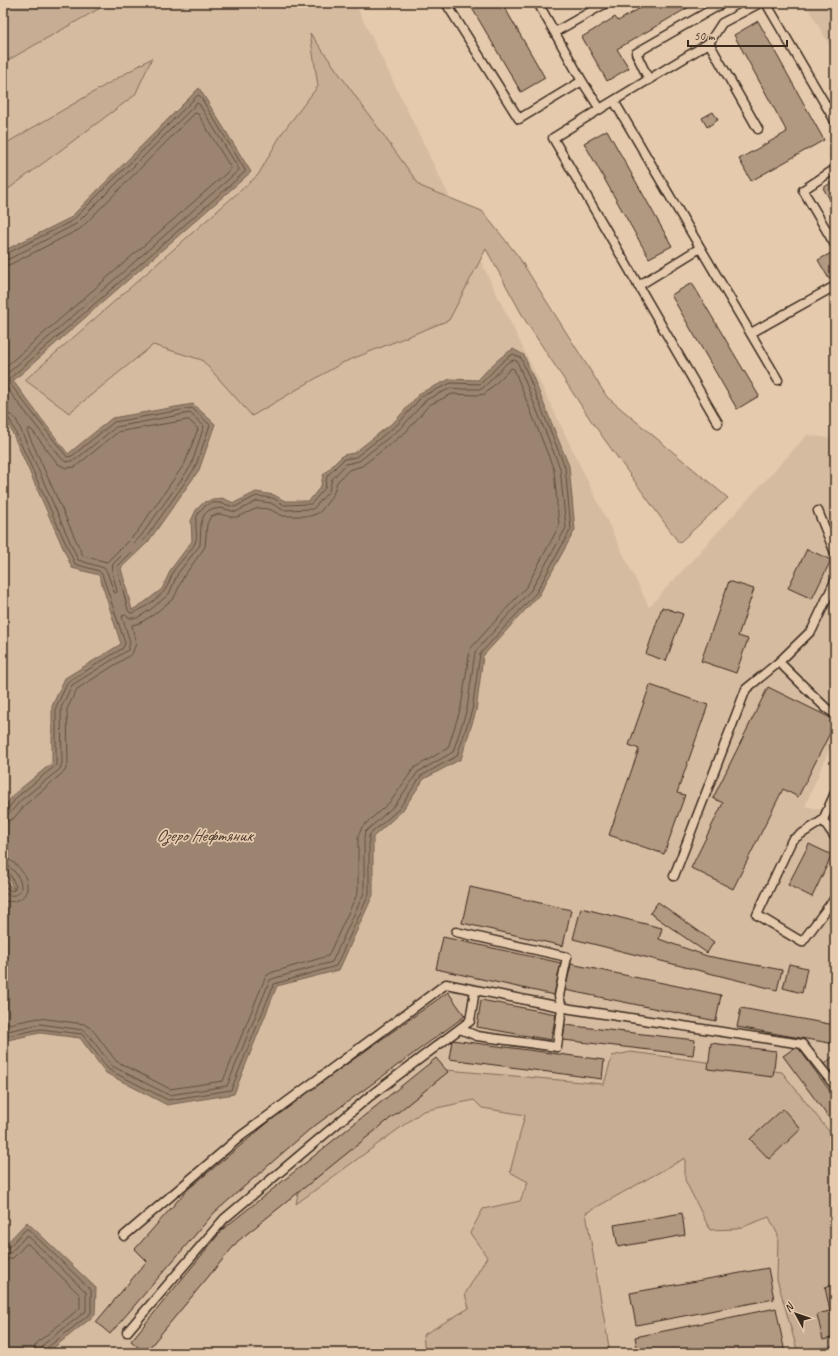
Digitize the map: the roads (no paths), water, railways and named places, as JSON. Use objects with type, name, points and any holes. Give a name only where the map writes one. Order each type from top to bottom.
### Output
[{"type":"lane","points":[[446,3],[519,120],[582,81]]},
{"type":"lane","points":[[538,3],[582,81],[600,109]]},
{"type":"lane","points":[[555,32],[606,3]]},
{"type":"lane","points":[[649,80],[636,53],[723,3]]},
{"type":"lane","points":[[718,423],[553,138],[709,43],[722,23],[760,3]]},
{"type":"lane","points":[[766,3],[835,121]]},
{"type":"lane","points":[[709,43],[758,129]]},
{"type":"lane","points":[[614,101],[778,380]]},
{"type":"lane","points":[[835,169],[803,190],[835,245]]},
{"type":"lane","points":[[638,286],[700,248]]},
{"type":"lane","points":[[751,334],[835,286]]},
{"type":"lane","points":[[818,511],[835,554]]},
{"type":"lane","points":[[674,876],[746,689],[779,662],[812,630],[835,581]]},
{"type":"lane","points":[[779,662],[826,708],[835,714]]},
{"type":"lane","points":[[835,793],[823,820],[792,840],[756,915],[802,942],[835,898]]},
{"type":"lane","points":[[823,820],[835,837]]},
{"type":"lane","points":[[456,932],[567,957],[559,996],[562,1008],[557,1047],[477,1036],[460,1029]]},
{"type":"lane","points":[[124,1236],[241,1136],[446,984],[562,1008],[802,1044],[835,1086]]},
{"type":"lane","points":[[127,1332],[224,1219],[370,1096],[470,1021],[475,990]]},
{"type":"water","name":"Озеро Нефтяник","points":[[199,88],[251,172],[13,381],[68,454],[112,418],[193,404],[215,424],[199,470],[148,542],[121,568],[132,610],[162,589],[171,569],[192,541],[191,521],[196,510],[204,502],[222,498],[234,503],[256,492],[274,495],[285,501],[309,501],[321,486],[323,475],[343,455],[354,453],[396,420],[420,393],[450,379],[478,380],[499,359],[513,349],[524,355],[569,466],[575,530],[539,595],[483,656],[476,711],[461,759],[424,779],[402,811],[373,837],[373,895],[339,970],[277,986],[234,1094],[167,1105],[106,1073],[80,1038],[40,1033],[3,1041],[3,879],[15,890],[3,870],[3,809],[14,794],[52,763],[52,706],[65,678],[121,644],[99,575],[72,568],[8,423],[3,421],[3,251],[70,218]]},
{"type":"water","points":[[27,1222],[96,1288],[95,1315],[47,1353],[3,1353],[3,1247]]}]
